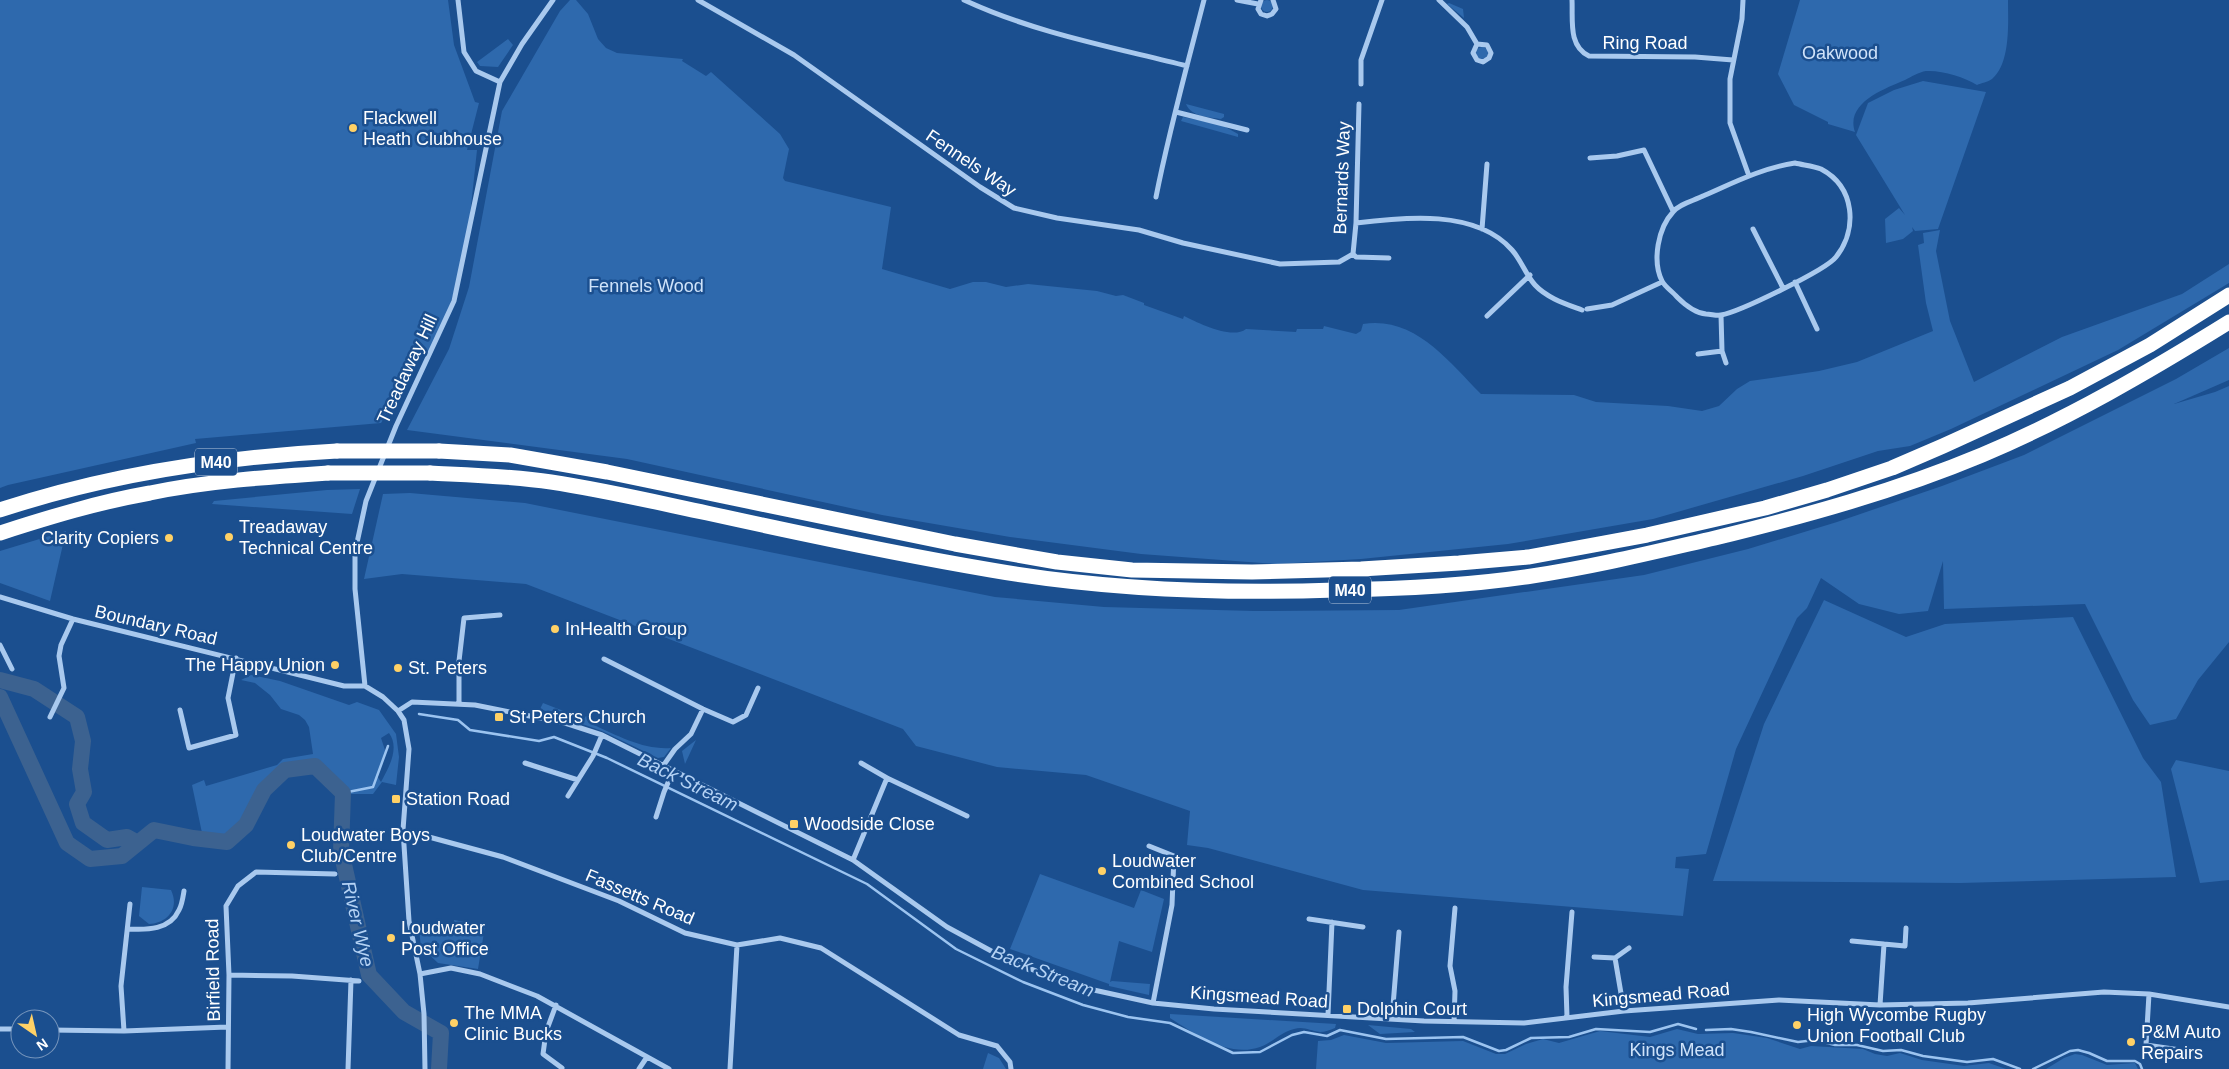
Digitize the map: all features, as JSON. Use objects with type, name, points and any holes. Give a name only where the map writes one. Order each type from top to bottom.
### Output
[{"type":"highway","name":"M40","points":[[0,510],[97,481],[239,459],[337,451],[438,451],[510,455],[607,472],[955,544],[1057,562],[1132,570],[1252,572],[1459,564],[1528,557],[1647,536],[1765,508],[1892,468],[2070,388],[2150,345],[2229,295]]},
{"type":"highway","name":"M40","points":[[0,533],[60,513],[152,492],[276,477],[328,473],[485,475],[552,482],[855,545],[993,571],[1097,586],[1168,590],[1288,592],[1395,589],[1532,576],[1655,552],[1775,523],[1871,495],[1985,454],[2065,416],[2175,356],[2229,322]]},
{"type":"street","points":[[458,0],[464,52],[476,72],[500,82]]},
{"type":"street","name":"Treadaway Hill","points":[[365,686],[356,588],[355,552],[366,502],[396,426],[454,301],[500,82],[509,65],[553,0]]},
{"type":"street","name":"Fennels Way","points":[[698,0],[794,55],[980,187],[1014,208],[1057,218],[1140,230],[1183,243],[1280,264],[1339,262],[1353,254]]},
{"type":"street","points":[[964,0],[992,13],[1038,29],[1187,66]]},
{"type":"street","points":[[1156,197],[1169,131],[1176,112],[1204,0]]},
{"type":"street","points":[[1237,0],[1259,2],[1261,14],[1270,16],[1276,9],[1273,0]]},
{"type":"street","points":[[1361,84],[1361,60],[1382,0]]},
{"type":"street","points":[[1439,0],[1467,27],[1477,44]]},
{"type":"street","name":"Ring Road","points":[[1572,0],[1574,38],[1580,52],[1589,56],[1695,57],[1733,60]]},
{"type":"street","points":[[1743,0],[1742,19],[1730,79],[1730,124],[1749,176]]},
{"type":"street","name":"Bernards Way","points":[[1353,254],[1356,223],[1359,104]]},
{"type":"street","points":[[1176,112],[1247,130]]},
{"type":"street","points":[[1590,158],[1617,156],[1644,150],[1673,211]]},
{"type":"street","points":[[1795,163],[1820,169],[1836,179],[1847,197],[1851,217],[1848,238],[1836,258],[1821,269],[1783,288],[1721,315],[1703,314],[1692,309],[1662,282],[1658,253],[1661,231],[1673,211],[1749,176],[1775,166],[1795,163]]},
{"type":"street","points":[[1482,229],[1487,164]]},
{"type":"street","points":[[1356,223],[1389,219],[1445,219],[1482,229],[1495,234],[1512,250],[1535,284],[1556,300],[1584,309],[1612,305],[1662,282]]},
{"type":"street","points":[[1753,229],[1783,288]]},
{"type":"street","points":[[1353,254],[1356,257],[1389,258]]},
{"type":"street","points":[[1487,316],[1530,275]]},
{"type":"street","points":[[1795,282],[1817,329]]},
{"type":"street","points":[[1721,315],[1722,351],[1726,363]]},
{"type":"street","points":[[1698,354],[1722,351]]},
{"type":"street","name":"Boundary Road","points":[[0,598],[73,619],[344,686],[365,686]]},
{"type":"street","points":[[459,704],[459,661],[464,618],[500,615]]},
{"type":"street","points":[[50,716],[64,688],[60,656],[61,645],[73,619]]},
{"type":"street","points":[[0,645],[12,669]]},
{"type":"street","points":[[180,710],[189,748],[236,735],[228,698],[236,658]]},
{"type":"street","points":[[604,659],[733,722],[746,715],[758,688]]},
{"type":"street","points":[[365,686],[383,697],[398,711],[404,720],[409,749],[404,830],[409,921],[420,974],[424,1014],[425,1069]]},
{"type":"street","name":"Kingsmead Road","points":[[398,711],[412,702],[476,705],[565,723],[602,735],[853,860],[947,927],[1006,959],[1071,985],[1153,1003],[1454,1022],[1524,1023],[1624,1011],[1779,1000],[1880,1005],[1968,1003],[2104,992],[2149,994],[2229,1007]]},
{"type":"street","points":[[664,766],[674,749],[690,734],[703,709]]},
{"type":"street","points":[[568,796],[593,756],[602,735]]},
{"type":"street","points":[[525,763],[578,780]]},
{"type":"street","points":[[862,763],[887,778],[967,816]]},
{"type":"street","points":[[656,817],[673,771]]},
{"type":"street","points":[[853,860],[887,778]]},
{"type":"street","name":"Fassetts Road","points":[[404,830],[503,857],[619,901],[685,933],[737,945],[780,938],[821,948],[959,1035],[997,1046],[1010,1062],[1011,1069]]},
{"type":"street","points":[[1149,846],[1174,856],[1172,904],[1153,1003]]},
{"type":"street","name":"Birfield Road","points":[[228,1069],[229,975],[226,906],[238,886],[256,872],[335,874]]},
{"type":"street","points":[[129,928],[147,930],[164,925],[179,912],[184,890]]},
{"type":"street","points":[[124,1031],[121,986],[129,928],[130,904]]},
{"type":"street","points":[[1454,1022],[1455,991],[1450,966],[1455,908]]},
{"type":"street","points":[[1567,1017],[1566,987],[1572,912]]},
{"type":"street","points":[[1309,919],[1363,927]]},
{"type":"street","points":[[1328,1015],[1332,922]]},
{"type":"street","points":[[1852,941],[1905,946],[1906,928]]},
{"type":"street","points":[[1392,1018],[1399,932]]},
{"type":"street","points":[[1880,1005],[1884,944]]},
{"type":"street","points":[[730,1069],[737,945]]},
{"type":"street","points":[[1594,957],[1616,958],[1629,948]]},
{"type":"street","points":[[1616,958],[1624,1011]]},
{"type":"street","points":[[420,974],[451,968],[480,974],[537,996],[669,1069]]},
{"type":"street","points":[[229,975],[359,981]]},
{"type":"street","points":[[348,1069],[351,980]]},
{"type":"street","points":[[2149,994],[2146,1044],[2180,1050]]},
{"type":"street","points":[[556,1006],[546,1032],[543,1054],[562,1068]]},
{"type":"street","points":[[60,1030],[124,1031],[228,1028]]},
{"type":"street","points":[[639,1069],[647,1057]]},
{"type":"green space","points":[[0,0],[448,0],[454,45],[475,102],[479,103],[467,150],[477,150],[466,253],[446,318],[427,355],[423,354],[381,423],[195,439],[196,443],[0,488]]},
{"type":"green space","name":"Fennels Wood","points":[[570,0],[576,0],[588,14],[598,39],[606,48],[617,53],[683,59],[682,61],[706,76],[711,72],[780,134],[789,149],[783,178],[785,181],[891,207],[882,269],[950,289],[973,282],[986,282],[1006,287],[1028,284],[1097,291],[1116,296],[1123,295],[1183,319],[1184,316],[1198,323],[1232,333],[1246,329],[1296,332],[1297,329],[1323,329],[1324,326],[1356,334],[1361,331],[1363,324],[1382,323],[1399,327],[1429,344],[1443,355],[1481,394],[1574,395],[1596,402],[1668,406],[1702,411],[1719,406],[1737,389],[1750,381],[1819,371],[1857,362],[1933,331],[1926,303],[1918,245],[1924,243],[1923,233],[1940,230],[1936,251],[1950,321],[1974,382],[2062,337],[2182,294],[2229,264],[2229,283],[2118,350],[1951,429],[1910,446],[1878,451],[1803,476],[1653,519],[1508,544],[1361,559],[1277,564],[1141,554],[1010,537],[882,515],[627,459],[407,430],[449,349],[469,287],[502,111],[560,11]]},
{"type":"green space","points":[[1265,0],[1269,0],[1273,6],[1269,12],[1265,12],[1261,8],[1261,4]]},
{"type":"green space","name":"Oakwood","points":[[1800,0],[2008,0],[2008,30],[2003,63],[1992,79],[1977,85],[1966,79],[1946,73],[1921,72],[1877,93],[1861,105],[1853,122],[1855,132],[1828,124],[1828,122],[1794,105],[1778,74]]},
{"type":"green space","points":[[1449,3],[1463,9],[1464,18],[1447,4]]},
{"type":"green space","points":[[508,39],[513,45],[498,67],[480,66],[477,62]]},
{"type":"green space","points":[[1480,47],[1484,47],[1488,53],[1484,59],[1480,59],[1476,55],[1476,51]]},
{"type":"green space","points":[[1923,81],[1986,92],[1938,229],[1915,231],[1912,227],[1913,231],[1903,239],[1886,243],[1885,219],[1899,208],[1905,215],[1856,135],[1868,103],[1894,90]]},
{"type":"green space","points":[[1186,104],[1224,114],[1224,117],[1221,119],[1201,116],[1192,112]]},
{"type":"green space","points":[[1183,117],[1222,125],[1238,134],[1238,137],[1181,121]]},
{"type":"green space","points":[[2229,348],[2229,380],[2174,404],[2229,386],[2229,642],[2198,680],[2176,719],[2150,725],[2133,700],[2085,604],[1944,609],[1943,561],[1928,611],[1899,614],[1859,604],[1821,578],[1807,608],[1797,618],[1736,749],[1706,854],[1676,857],[1675,868],[1689,869],[1683,916],[1363,890],[1208,848],[1187,845],[1190,811],[1086,775],[997,767],[916,746],[903,729],[526,584],[402,574],[364,579],[383,494],[410,493],[525,503],[995,597],[1104,607],[1254,611],[1399,610],[1644,575],[1748,549],[1837,522],[1942,486],[2024,455],[2176,379]]},
{"type":"green space","points":[[360,489],[352,514],[212,504],[214,501],[327,490]]},
{"type":"green space","points":[[66,531],[50,601],[0,583],[0,551]]},
{"type":"green space","points":[[1824,600],[1906,637],[1945,624],[2073,617],[2143,758],[2161,782],[2176,877],[1960,883],[1713,881],[1764,724]]},
{"type":"green space","points":[[251,675],[280,681],[349,705],[357,702],[379,710],[396,734],[399,757],[396,785],[382,782],[373,794],[349,794],[318,771],[300,768],[289,771],[270,784],[243,831],[236,839],[210,842],[202,833],[192,785],[204,780],[206,786],[277,765],[283,759],[313,754],[309,727],[305,720],[299,715],[281,709],[270,695],[255,683],[241,680]],"holes":[[[389,733],[394,745],[392,758],[381,782],[377,776],[386,753],[381,738]]]},
{"type":"green space","points":[[543,703],[584,719],[586,716],[597,721],[594,725],[641,745],[671,748],[664,757],[658,758],[602,731],[540,709]]},
{"type":"green space","points":[[696,740],[685,764],[682,751]]},
{"type":"green space","points":[[2176,760],[2229,771],[2229,880],[2200,883],[2171,769]]},
{"type":"green space","points":[[1040,874],[1134,908],[1141,890],[1164,899],[1152,952],[1119,941],[1110,982],[1150,984],[1149,995],[1109,986],[1109,984],[1010,949]]},
{"type":"green space","points":[[142,887],[171,890],[174,903],[173,909],[166,918],[149,924],[139,916]]},
{"type":"green space","points":[[454,920],[485,926],[478,969],[438,963],[421,947],[419,930],[452,933]]},
{"type":"green space","points":[[1170,1014],[1336,1024],[1335,1028],[1322,1032],[1304,1028],[1294,1029],[1269,1043],[1248,1050],[1224,1047],[1213,1043],[1170,1018]]},
{"type":"green space","points":[[1368,1025],[1411,1029],[1415,1032],[1380,1034]]},
{"type":"green space","name":"Kings Mead","points":[[1677,1029],[1698,1034],[1733,1033],[1767,1038],[1800,1049],[1811,1046],[1863,1049],[1887,1056],[1900,1053],[1922,1060],[1964,1066],[1989,1063],[2006,1069],[1316,1069],[1318,1041],[1331,1040],[1344,1035],[1386,1043],[1463,1041],[1496,1054],[1505,1054],[1526,1044],[1543,1039],[1559,1043],[1600,1031],[1650,1037]]},
{"type":"green space","points":[[988,1053],[999,1058],[1006,1069],[983,1069]]},
{"type":"green space","points":[[2075,1054],[2107,1065],[2135,1063],[2138,1069],[2046,1069],[2064,1058]]},
{"type":"waterway","points":[[0,680],[34,689],[77,717],[83,741],[80,769],[84,792],[77,804],[83,823],[107,840],[127,837],[138,843]]},
{"type":"waterway","name":"River Wye","points":[[0,697],[67,843],[90,859],[122,856],[154,830],[193,838],[227,842],[246,825],[264,790],[285,770],[315,766],[343,793],[341,851],[369,975],[404,1012],[441,1033],[439,1069]]},
{"type":"waterway","name":"Back Stream","points":[[419,714],[458,720],[470,730],[539,741],[554,737],[607,758],[867,884],[956,949],[1023,982],[1083,1005],[1128,1017],[1170,1023],[1233,1053],[1260,1052],[1292,1035],[1304,1032],[1327,1036],[1340,1030],[1386,1039],[1463,1037],[1499,1051],[1506,1050],[1531,1038],[1569,1037],[1596,1029],[1650,1032],[1678,1024],[1696,1029]]},
{"type":"waterway","points":[[343,793],[373,787],[388,746]]},
{"type":"waterway","name":"Back Stream","points":[[1706,1030],[1731,1029],[1798,1042],[1815,1040],[1835,1045],[1857,1045],[1883,1051],[1901,1050],[1923,1056],[1967,1062],[1993,1059],[2020,1069]]},
{"type":"waterway","name":"Back Stream","points":[[2033,1069],[2070,1051],[2078,1050],[2107,1061],[2135,1061],[2140,1064],[2142,1069]]},
{"type":"place","name":"Flackwell Heath Clubhouse","points":[[353,128]]},
{"type":"place","name":"Treadaway Technical Centre","points":[[229,537]]},
{"type":"place","name":"Clarity Copiers","points":[[169,538]]},
{"type":"place","name":"InHealth Group","points":[[555,629]]},
{"type":"place","name":"The Happy Union","points":[[335,665]]},
{"type":"place","name":"St. Peters","points":[[398,668]]},
{"type":"place","name":"St Peters Church","points":[[499,717]]},
{"type":"place","name":"Station Road","points":[[396,799]]},
{"type":"place","name":"Woodside Close","points":[[794,824]]},
{"type":"place","name":"Loudwater Boys Club/Centre","points":[[291,845]]},
{"type":"place","name":"Loudwater Combined School","points":[[1102,871]]},
{"type":"place","name":"Loudwater Post Office","points":[[391,938]]},
{"type":"place","name":"Dolphin Court","points":[[1347,1009]]},
{"type":"place","name":"The MMA Clinic Bucks","points":[[454,1023]]},
{"type":"place","name":"High Wycombe Rugby Union Football Club","points":[[1797,1025]]},
{"type":"place","name":"P&M Auto Repairs","points":[[2131,1042]]}]
